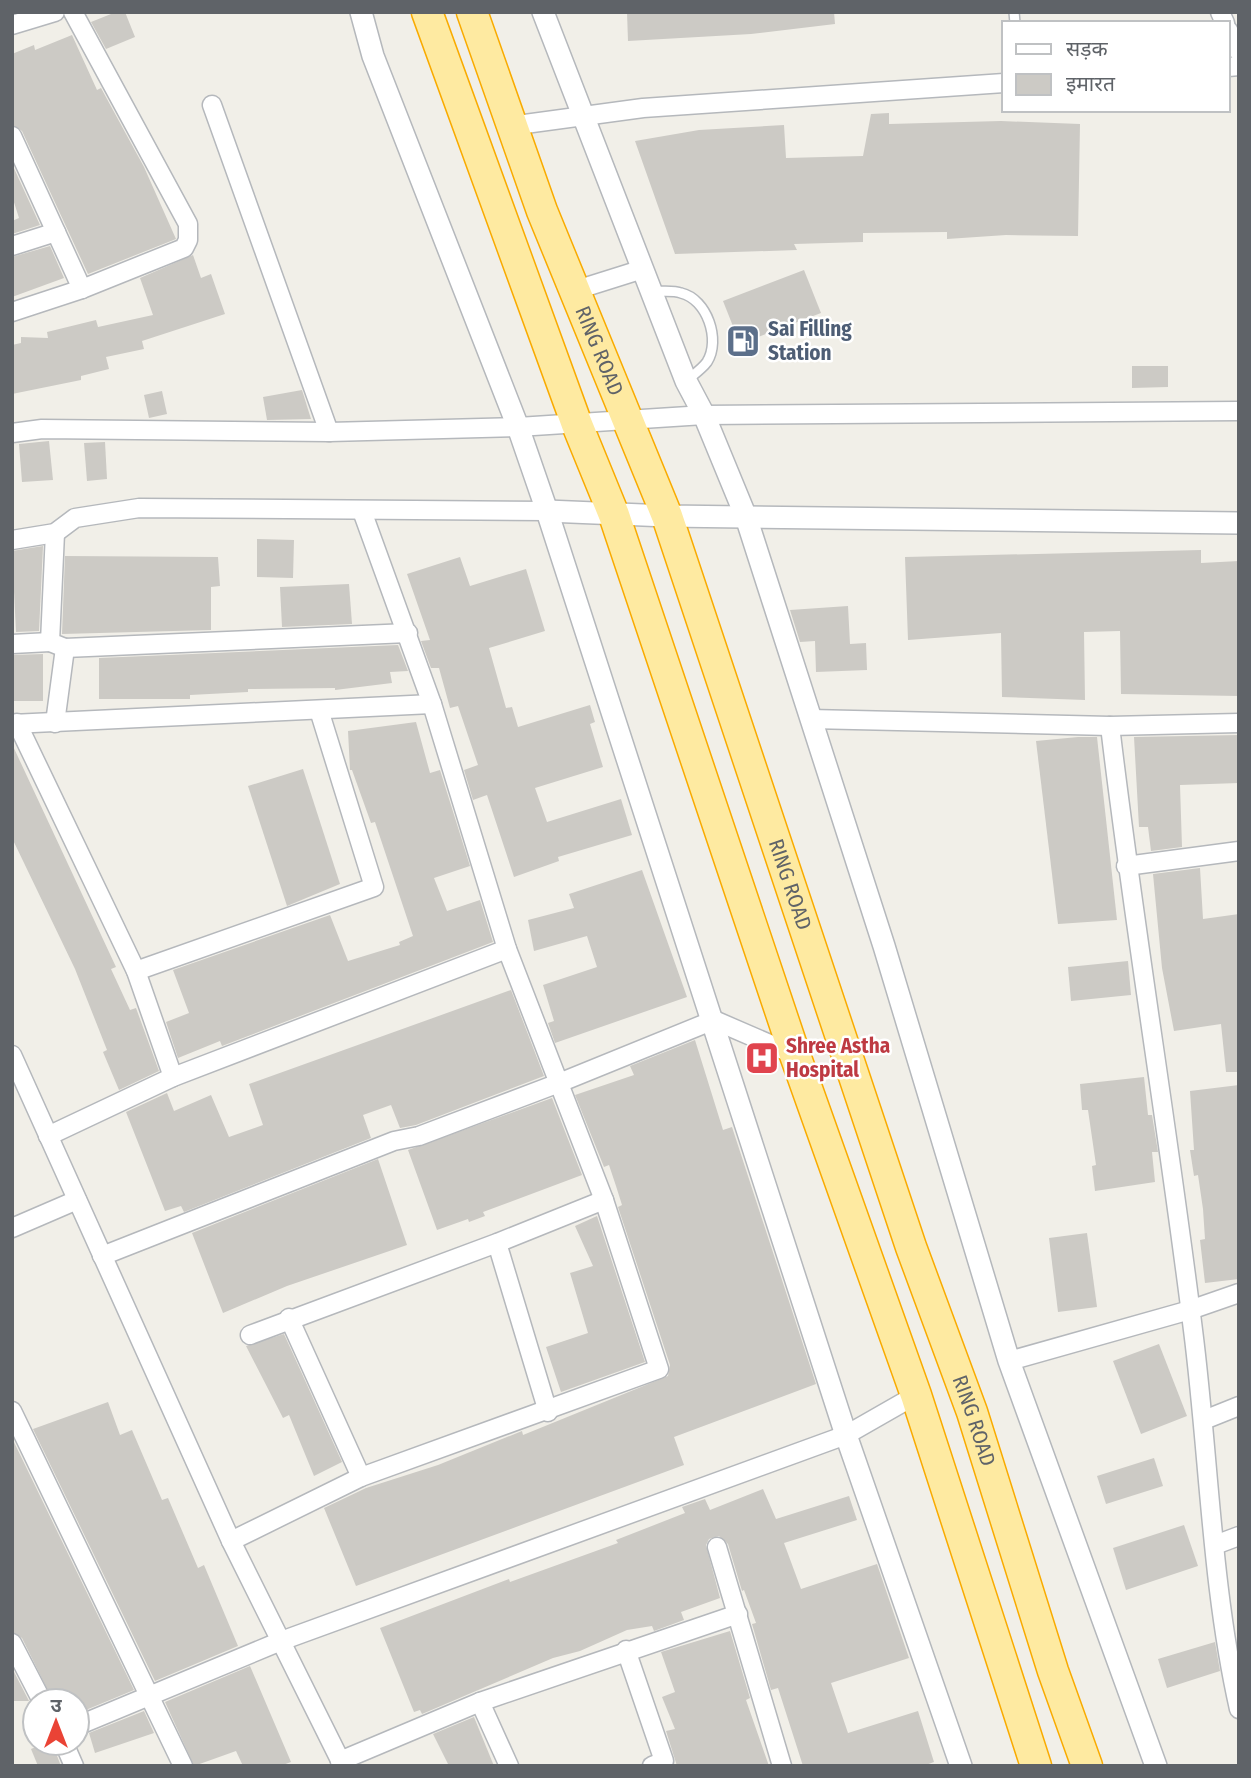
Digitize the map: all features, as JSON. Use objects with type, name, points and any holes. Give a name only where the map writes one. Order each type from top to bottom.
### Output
[{"type":"highway","name":"RING ROAD","points":[[427,12],[576,422],[614,515],[796,1055],[916,1395],[1036,1766]]},
{"type":"highway","name":"RING ROAD","points":[[472,12],[510,126],[573,291],[629,418],[667,516],[911,1247],[972,1412],[1053,1671],[1087,1766]]},
{"type":"street","points":[[12,25],[55,12]]},
{"type":"street","points":[[12,312],[82,289],[184,248],[189,232],[73,12]]},
{"type":"street","points":[[361,12],[373,56],[518,427],[547,511],[714,1020],[846,1435],[961,1766]]},
{"type":"street","points":[[543,12],[686,382],[704,415],[746,517],[884,946],[1009,1361],[1156,1766]]},
{"type":"street","points":[[1230,34],[1239,52]]},
{"type":"street","points":[[510,126],[643,108],[1002,83]]},
{"type":"street","points":[[212,105],[329,432]]},
{"type":"street","points":[[12,136],[82,289]]},
{"type":"street","points":[[12,246],[57,232]]},
{"type":"street","points":[[573,291],[643,269]]},
{"type":"street","points":[[12,433],[42,429],[329,432],[518,427],[704,415],[1239,411]]},
{"type":"street","points":[[12,540],[55,533],[75,518],[139,508],[547,511],[667,516],[1239,523]]},
{"type":"street","points":[[231,1541],[361,1477],[548,1412],[659,1369],[604,1200],[507,949],[432,704],[362,511]]},
{"type":"street","points":[[55,533],[58,645],[55,723]]},
{"type":"street","points":[[12,644],[58,645],[408,634]]},
{"type":"street","points":[[173,1077],[136,971],[15,724],[432,704]]},
{"type":"street","points":[[136,971],[374,887],[319,710]]},
{"type":"street","points":[[810,719],[1110,726],[1239,723]]},
{"type":"street","points":[[1110,726],[1126,866],[1191,1310],[1215,1545],[1239,1709]]},
{"type":"street","points":[[1126,866],[1239,851]]},
{"type":"street","points":[[48,1136],[173,1077],[507,949]]},
{"type":"street","points":[[102,1256],[394,1142],[419,1136],[559,1083],[714,1020],[796,1055]]},
{"type":"street","points":[[12,1055],[231,1541],[341,1763],[480,1702],[738,1614]]},
{"type":"street","points":[[12,1228],[77,1200]]},
{"type":"street","points":[[250,1335],[604,1200]]},
{"type":"street","points":[[497,1243],[548,1412]]},
{"type":"street","points":[[1009,1361],[1191,1310],[1239,1293]]},
{"type":"street","points":[[289,1318],[361,1477]]},
{"type":"street","points":[[91,1720],[281,1641],[846,1435],[916,1395]]},
{"type":"street","points":[[1204,1420],[1239,1406]]},
{"type":"street","points":[[12,1411],[183,1766]]},
{"type":"street","points":[[1215,1545],[1239,1536]]},
{"type":"street","points":[[718,1547],[782,1766]]},
{"type":"street","points":[[12,1643],[35,1687]]},
{"type":"street","points":[[626,1650],[664,1761],[652,1766]]},
{"type":"street","points":[[480,1702],[509,1766]]},
{"type":"lane","points":[[651,291],[682,293],[697,302],[709,319],[713,340],[708,361],[686,382]]},
{"type":"building","points":[[116,12],[125,12],[135,37],[106,49],[91,22]]},
{"type":"building","points":[[627,12],[834,12],[835,24],[751,34],[628,41]]},
{"type":"building","points":[[72,35],[97,90],[101,88],[144,167],[176,239],[88,274],[22,131],[12,125],[12,54],[34,45],[35,50]]},
{"type":"building","points":[[889,113],[889,124],[1001,121],[1080,124],[1078,236],[1006,235],[947,239],[947,232],[863,233],[863,242],[794,244],[797,250],[675,254],[635,141],[699,130],[784,125],[786,158],[863,156],[871,114]]},
{"type":"building","points":[[12,164],[40,225],[12,234],[12,221],[19,218],[12,196]]},
{"type":"building","points":[[50,246],[64,278],[12,297],[12,257]]},
{"type":"building","points":[[193,255],[201,278],[211,274],[225,314],[142,341],[144,349],[106,357],[109,369],[81,376],[81,380],[12,394],[12,345],[21,343],[21,337],[48,338],[47,332],[96,320],[98,327],[153,315],[140,278]]},
{"type":"building","points":[[804,270],[821,313],[740,344],[723,301]]},
{"type":"building","points":[[1132,366],[1168,366],[1168,387],[1132,388]]},
{"type":"building","points":[[302,390],[311,419],[267,420],[263,397]]},
{"type":"building","points":[[162,391],[167,414],[149,418],[144,395]]},
{"type":"building","points":[[49,441],[53,480],[22,482],[19,444]]},
{"type":"building","points":[[105,442],[107,479],[87,481],[84,443]]},
{"type":"building","points":[[257,539],[294,540],[293,578],[257,577]]},
{"type":"building","points":[[43,546],[39,631],[16,632],[12,551]]},
{"type":"building","points":[[1201,550],[1201,563],[1239,561],[1239,696],[1121,694],[1120,631],[1084,632],[1085,700],[1002,697],[1001,633],[908,640],[905,557]]},
{"type":"building","points":[[65,556],[218,557],[220,586],[211,587],[211,630],[62,634]]},
{"type":"building","points":[[460,557],[470,586],[526,569],[545,631],[489,648],[506,708],[512,707],[518,727],[590,705],[595,722],[590,724],[603,767],[535,788],[547,822],[621,799],[632,835],[558,857],[559,861],[514,877],[487,795],[473,800],[464,770],[478,765],[458,706],[450,708],[439,668],[431,668],[421,641],[430,640],[407,574]]},
{"type":"building","points":[[349,584],[352,624],[282,627],[280,587]]},
{"type":"building","points":[[848,606],[850,644],[866,643],[867,670],[816,672],[815,641],[800,642],[790,610]]},
{"type":"building","points":[[398,645],[408,671],[390,672],[392,683],[335,690],[248,689],[248,692],[190,695],[190,699],[99,699],[99,658]]},
{"type":"building","points":[[43,654],[43,701],[12,701],[12,655]]},
{"type":"building","points":[[416,722],[430,773],[440,770],[470,866],[434,878],[447,911],[480,900],[493,942],[222,1046],[220,1041],[178,1058],[166,1022],[189,1013],[173,970],[330,915],[348,961],[400,945],[399,942],[413,936],[375,822],[371,823],[350,770],[348,731]]},
{"type":"building","points":[[1239,735],[1239,783],[1180,785],[1182,847],[1151,851],[1148,827],[1139,827],[1134,737]]},
{"type":"building","points":[[1097,737],[1117,920],[1058,924],[1036,741]]},
{"type":"building","points":[[12,744],[116,967],[111,969],[130,1010],[136,1008],[159,1071],[119,1090],[103,1052],[107,1050],[75,969],[12,838]]},
{"type":"building","points":[[303,769],[340,884],[287,906],[248,786]]},
{"type":"building","points":[[1200,868],[1203,919],[1239,914],[1239,1072],[1226,1072],[1221,1024],[1174,1031],[1162,968],[1153,874]]},
{"type":"building","points":[[642,870],[687,997],[555,1043],[548,1023],[554,1021],[543,985],[597,967],[587,936],[534,951],[528,920],[574,908],[569,894]]},
{"type":"building","points":[[1128,961],[1131,995],[1071,1001],[1068,967]]},
{"type":"building","points":[[511,990],[544,1076],[416,1125],[400,1128],[391,1105],[363,1115],[371,1138],[184,1212],[181,1206],[165,1211],[126,1112],[167,1093],[174,1111],[211,1095],[229,1137],[263,1125],[249,1084]]},
{"type":"building","points":[[695,1040],[723,1130],[732,1127],[816,1384],[674,1437],[684,1465],[356,1586],[324,1508],[366,1488],[438,1465],[522,1431],[523,1435],[668,1376],[670,1365],[618,1207],[622,1205],[616,1186],[609,1165],[604,1167],[575,1095],[634,1075],[630,1066]]},
{"type":"building","points":[[1144,1077],[1148,1115],[1152,1115],[1158,1152],[1152,1152],[1155,1182],[1095,1191],[1092,1166],[1096,1165],[1088,1110],[1082,1110],[1080,1084]]},
{"type":"building","points":[[1239,1085],[1239,1279],[1205,1283],[1200,1240],[1205,1239],[1203,1209],[1198,1175],[1194,1176],[1190,1150],[1194,1150],[1190,1091]]},
{"type":"building","points":[[552,1098],[582,1175],[483,1212],[485,1216],[437,1230],[408,1150]]},
{"type":"building","points":[[378,1159],[407,1245],[287,1286],[223,1313],[192,1233]]},
{"type":"building","points":[[597,1216],[645,1362],[561,1392],[546,1347],[588,1333],[570,1273],[593,1266],[575,1226]]},
{"type":"building","points":[[1087,1233],[1097,1307],[1058,1312],[1049,1238]]},
{"type":"building","points":[[284,1334],[342,1462],[314,1476],[289,1415],[283,1418],[246,1346]]},
{"type":"building","points":[[1159,1344],[1187,1416],[1141,1434],[1113,1361]]},
{"type":"building","points":[[108,1402],[120,1435],[132,1430],[162,1500],[168,1498],[198,1568],[204,1565],[238,1646],[155,1681],[33,1429]]},
{"type":"building","points":[[12,1438],[134,1690],[91,1708],[91,1687],[46,1687],[22,1638],[12,1632]]},
{"type":"building","points":[[1154,1458],[1163,1486],[1106,1504],[1097,1476]]},
{"type":"building","points":[[763,1489],[776,1519],[849,1496],[857,1520],[784,1543],[801,1589],[877,1564],[909,1658],[831,1683],[848,1733],[918,1711],[934,1762],[923,1766],[803,1766],[778,1688],[771,1690],[752,1624],[756,1623],[744,1590],[742,1591],[728,1544],[719,1536],[709,1539],[706,1545],[720,1598],[681,1612],[684,1620],[654,1631],[652,1626],[627,1630],[580,1651],[553,1658],[422,1714],[420,1710],[414,1712],[380,1628],[509,1579],[510,1582],[618,1543],[616,1540],[685,1513],[682,1507],[705,1499],[710,1510]]},
{"type":"building","points":[[1184,1525],[1198,1566],[1126,1590],[1113,1548]]},
{"type":"building","points":[[730,1631],[750,1698],[746,1700],[769,1766],[677,1766],[666,1731],[675,1729],[662,1697],[675,1692],[661,1652]]},
{"type":"building","points":[[1215,1642],[1220,1671],[1167,1688],[1158,1659]]},
{"type":"building","points":[[250,1666],[291,1762],[280,1766],[243,1766],[236,1751],[194,1766],[165,1702]]},
{"type":"building","points":[[12,1668],[22,1687],[21,1701],[12,1701]]},
{"type":"building","points":[[144,1711],[154,1733],[95,1753],[91,1732]]},
{"type":"building","points":[[474,1717],[494,1766],[449,1766],[433,1734]]},
{"type":"building","points":[[34,1757],[57,1757],[61,1766],[38,1766]]},
{"type":"place","name":"Sai Filling Station","points":[[743,341]]},
{"type":"place","name":"Shree Astha Hospital","points":[[762,1058]]}]
